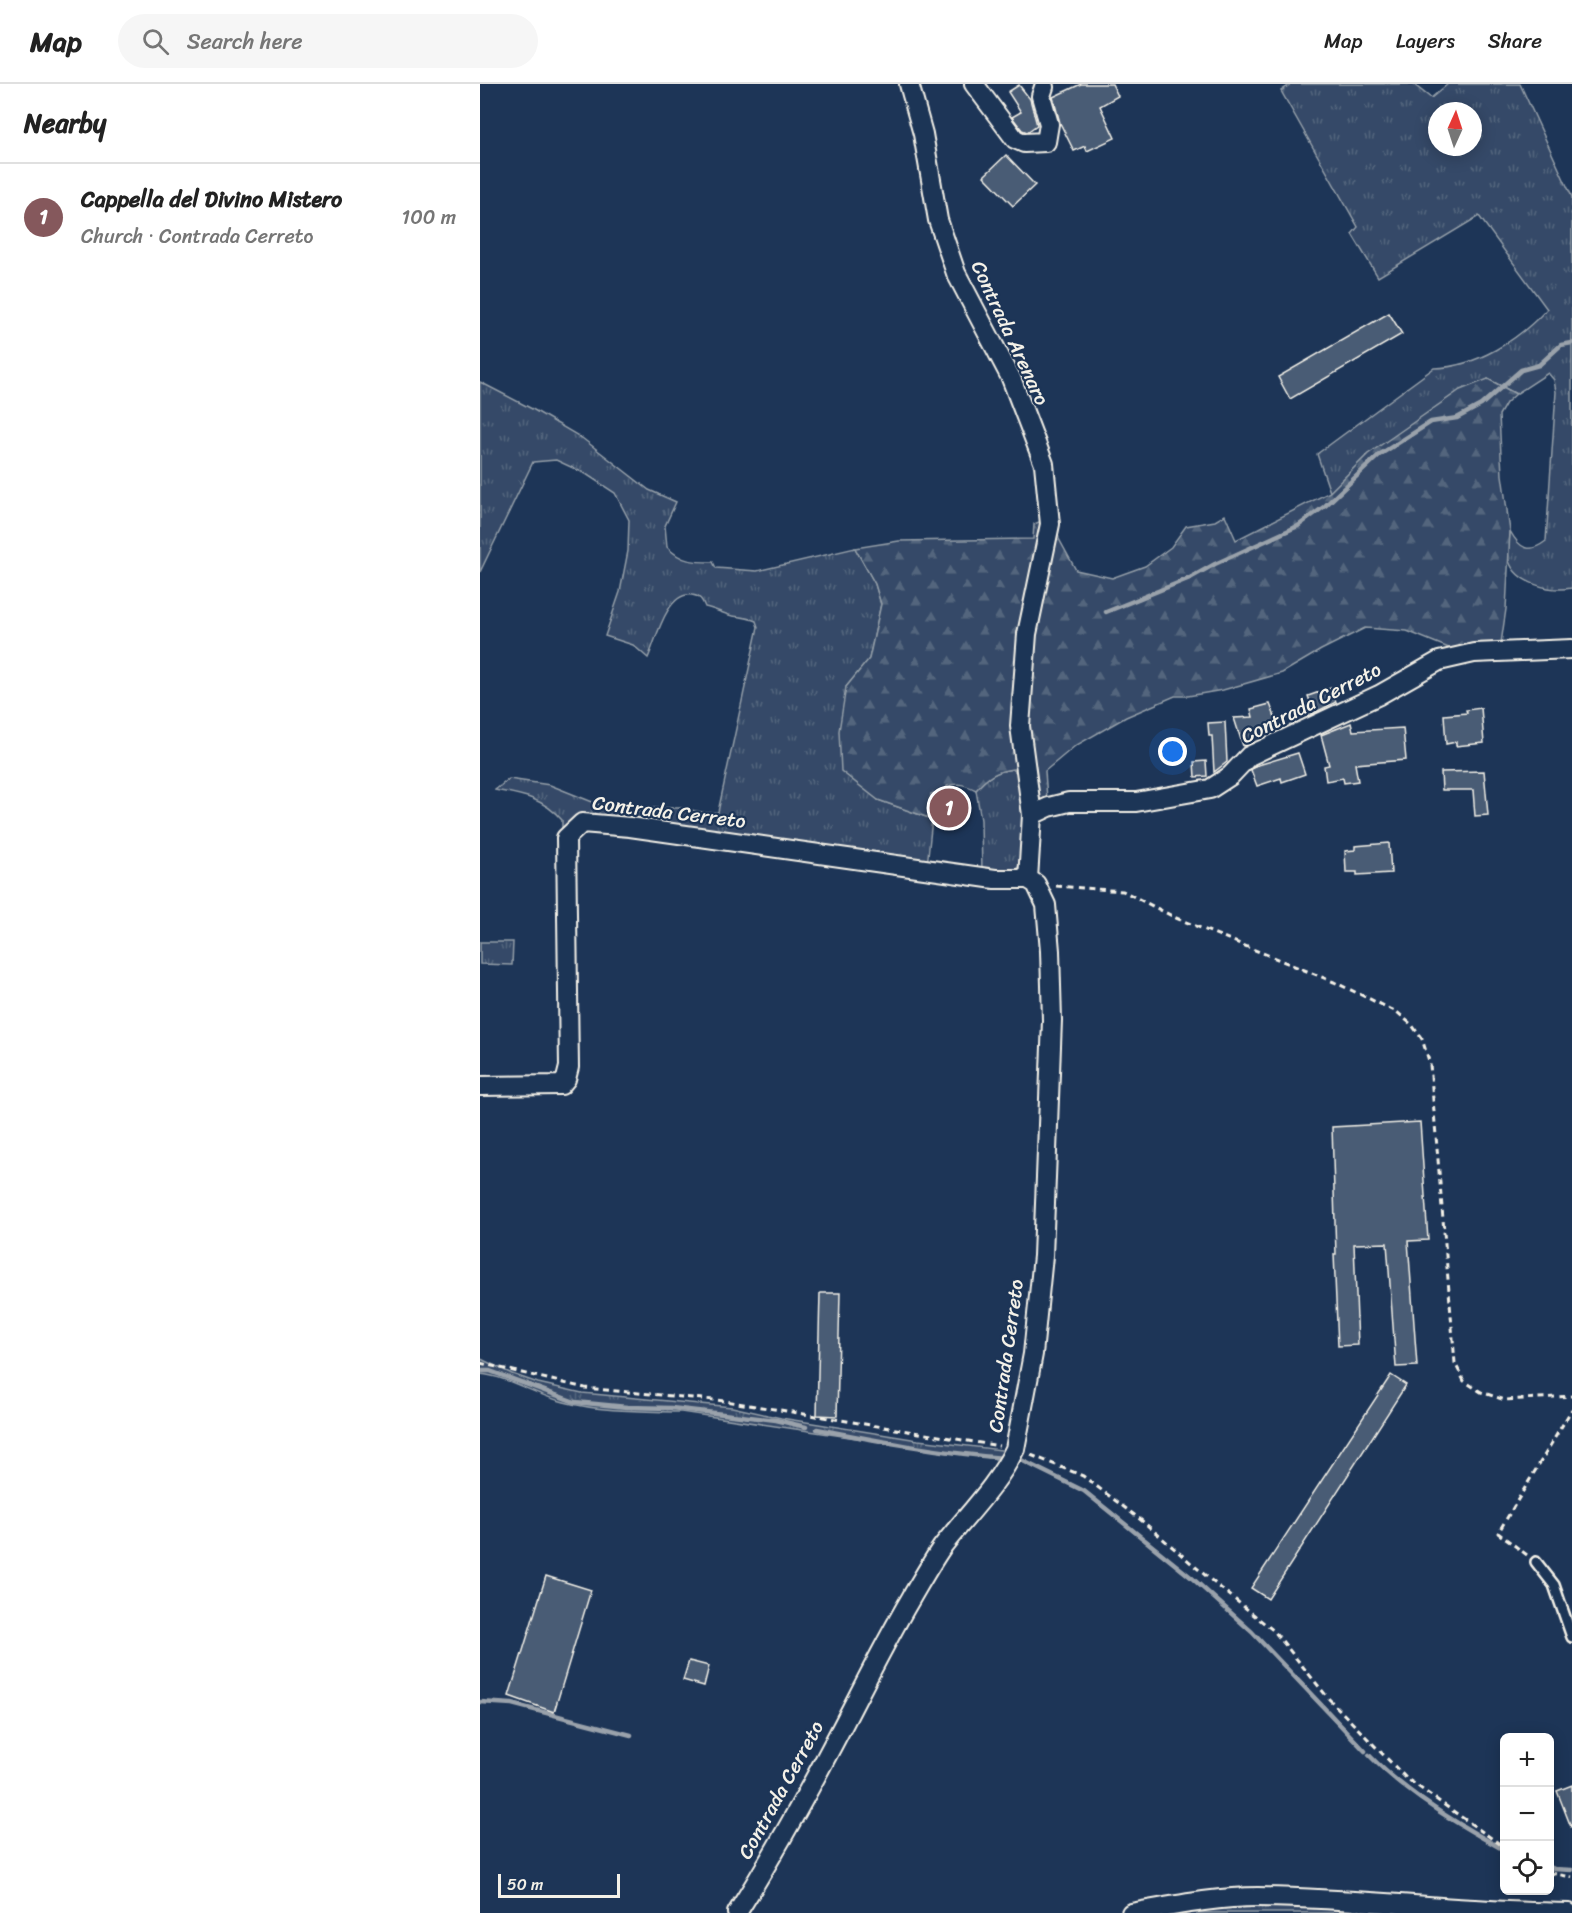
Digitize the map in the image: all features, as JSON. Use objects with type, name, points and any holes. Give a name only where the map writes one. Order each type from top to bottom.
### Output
[{"type":"street","name":"Contrada Arenaro","points":[[909,84],[923,134],[938,220],[956,273],[1011,378],[1044,464],[1050,524],[1027,634],[1020,726],[1032,815]]},
{"type":"street","points":[[974,84],[1016,139],[1024,143],[1046,142],[1049,124],[1041,96],[1044,87]]},
{"type":"street","name":"Contrada Cerreto","points":[[737,1913],[789,1827],[912,1595],[942,1548],[978,1505],[1009,1462],[1015,1449],[1033,1354],[1043,1256],[1052,1020],[1046,905],[1032,881],[1032,815],[1049,807],[1069,802],[1136,802],[1210,789],[1230,776],[1249,756],[1379,695],[1439,662],[1474,653],[1572,650]]},
{"type":"street","name":"Contrada Cerreto","points":[[480,1086],[561,1085],[566,1079],[569,1066],[566,838],[582,823],[630,827],[948,873],[1032,881]]},
{"type":"street","points":[[1131,1913],[1190,1903],[1256,1897],[1569,1913]]},
{"type":"lane","points":[[1536,1562],[1554,1585],[1572,1637]]},
{"type":"path","points":[[1032,881],[1123,891],[1176,918],[1334,982],[1397,1012],[1412,1025],[1422,1039],[1430,1064],[1455,1363],[1464,1381],[1481,1392],[1505,1400],[1572,1396]]},
{"type":"path","points":[[480,1363],[585,1388],[725,1401],[1015,1449],[1083,1476],[1141,1520],[1274,1631],[1329,1699],[1406,1778],[1500,1844]]},
{"type":"path","points":[[1536,1562],[1498,1533],[1572,1409]]},
{"type":"path","points":[[1554,1874],[1572,1877]]},
{"type":"green space","points":[[1291,84],[1413,84],[1431,98],[1448,84],[1520,84],[1572,197],[1572,588],[1554,589],[1527,581],[1513,569],[1508,558],[1510,531],[1517,542],[1525,548],[1535,547],[1546,541],[1556,392],[1554,380],[1548,373],[1516,394],[1488,379],[1368,454],[1330,492],[1317,454],[1434,368],[1466,363],[1496,350],[1523,331],[1547,309],[1479,216],[1378,277],[1352,234],[1358,227],[1281,91]]},
{"type":"green space","points":[[1488,379],[1516,394],[1506,403],[1499,415],[1502,475],[1510,531],[1506,609],[1501,643],[1456,651],[1407,631],[1365,628],[1282,673],[1223,690],[1175,696],[1126,717],[1075,746],[1045,771],[1047,799],[1024,817],[1020,776],[1013,769],[992,775],[976,790],[955,784],[947,786],[945,794],[931,794],[932,819],[878,800],[841,771],[839,731],[846,687],[869,659],[881,604],[875,584],[855,548],[899,541],[1033,539],[1034,524],[1054,516],[1059,539],[1076,570],[1112,578],[1145,566],[1171,547],[1186,526],[1215,521],[1225,515],[1236,540],[1330,492],[1368,454],[1460,390]]},
{"type":"green space","points":[[480,382],[582,438],[649,490],[676,502],[665,526],[667,547],[677,556],[694,561],[713,562],[716,568],[757,571],[855,548],[875,584],[881,604],[869,659],[846,687],[878,800],[932,819],[927,866],[612,822],[562,832],[562,820],[540,802],[495,790],[509,779],[550,785],[610,809],[635,812],[653,808],[681,808],[706,813],[718,812],[758,627],[756,621],[705,607],[697,596],[692,595],[683,596],[669,608],[648,658],[633,645],[605,636],[620,592],[628,551],[629,520],[615,493],[586,474],[556,460],[533,462],[480,572]]},
{"type":"green space","points":[[1013,769],[1020,776],[1024,824],[1019,866],[1010,875],[982,873],[981,820],[976,790],[992,775]]},
{"type":"green space","points":[[480,942],[513,942],[512,965],[480,964]]},
{"type":"green space","points":[[481,1359],[538,1383],[582,1393],[732,1407],[781,1418],[918,1440],[1010,1451],[1004,1460],[681,1412],[593,1408],[553,1399],[502,1379],[480,1374]]},
{"type":"green space","points":[[1248,1903],[1454,1913],[1155,1913]]},
{"type":"building","points":[[1081,84],[1112,84],[1118,96],[1100,106],[1115,138],[1087,151],[1085,146],[1074,151],[1060,123],[1053,97]]},
{"type":"building","points":[[1019,85],[1030,99],[1037,125],[1027,132],[1022,130],[1012,117],[1021,112],[1008,92]]},
{"type":"building","points":[[1006,155],[1035,185],[1013,206],[984,176]]},
{"type":"building","points":[[1389,313],[1402,334],[1290,399],[1278,377]]},
{"type":"building","points":[[1331,688],[1336,702],[1308,716],[1305,706],[1311,704],[1308,696]]},
{"type":"building","points":[[1270,704],[1279,727],[1251,736],[1252,742],[1243,746],[1234,718],[1253,717],[1251,709]]},
{"type":"building","points":[[1481,708],[1484,743],[1456,746],[1456,742],[1446,744],[1444,715],[1467,713],[1466,710]]},
{"type":"building","points":[[1225,722],[1227,762],[1214,772],[1212,736],[1209,736],[1208,723]]},
{"type":"building","points":[[1351,723],[1353,731],[1403,728],[1406,760],[1355,764],[1358,781],[1344,783],[1343,778],[1326,781],[1324,766],[1329,765],[1321,735]]},
{"type":"building","points":[[1298,753],[1305,774],[1282,782],[1281,778],[1257,786],[1251,770],[1255,766]]},
{"type":"building","points":[[1206,761],[1207,776],[1195,777],[1194,762]]},
{"type":"building","points":[[1484,771],[1488,815],[1475,816],[1473,790],[1442,790],[1441,772]]},
{"type":"building","points":[[1389,843],[1391,873],[1357,875],[1357,872],[1346,872],[1345,851],[1355,850],[1355,846]]},
{"type":"building","points":[[1420,1122],[1428,1240],[1408,1241],[1417,1366],[1396,1367],[1387,1243],[1354,1244],[1358,1345],[1338,1346],[1332,1127]]},
{"type":"building","points":[[820,1293],[840,1293],[837,1416],[817,1415]]},
{"type":"building","points":[[1391,1375],[1406,1385],[1268,1599],[1251,1588]]},
{"type":"building","points":[[546,1576],[591,1590],[554,1712],[509,1696]]},
{"type":"building","points":[[689,1661],[709,1666],[704,1686],[683,1680]]},
{"type":"building","points":[[1572,1785],[1572,1827],[1571,1827],[1557,1791]]},
{"type":"waterway","points":[[1106,612],[1190,578],[1298,526],[1325,506],[1379,455],[1431,422],[1457,418],[1481,405],[1521,370],[1539,365],[1561,345],[1572,343]]},
{"type":"waterway","points":[[480,1371],[490,1371],[575,1402],[671,1408],[776,1420],[806,1427]]},
{"type":"waterway","points":[[817,1429],[933,1450],[1004,1458]]},
{"type":"waterway","points":[[1017,1458],[1084,1491],[1192,1578],[1252,1632],[1365,1751]]},
{"type":"waterway","points":[[480,1702],[512,1704],[631,1735]]},
{"type":"waterway","points":[[1369,1755],[1416,1796],[1500,1848]]},
{"type":"waterway","points":[[1554,1869],[1572,1870]]},
{"type":"place","name":"Cappella del Divino Mistero","points":[[949,808]]}]
